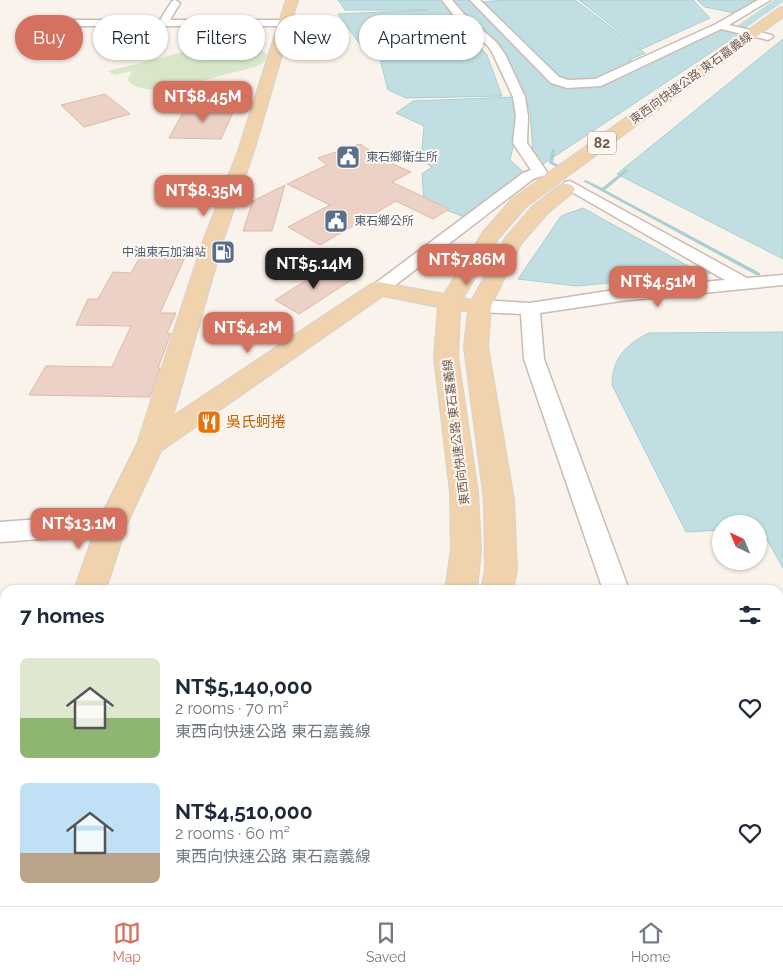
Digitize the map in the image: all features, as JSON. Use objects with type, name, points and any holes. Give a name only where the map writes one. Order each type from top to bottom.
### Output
[{"type":"main road","points":[[287,15],[292,0]]},
{"type":"main road","name":"東西向快速公路 東石嘉義線","points":[[498,585],[501,570],[499,500],[476,347],[480,306],[512,242],[540,210],[761,35],[783,10]]},
{"type":"main road","name":"東西向快速公路 東石嘉義線","points":[[462,585],[466,550],[464,492],[446,357],[449,303],[490,236],[519,203],[761,35],[783,26]]},
{"type":"main road","points":[[92,585],[112,524],[150,444],[213,241],[246,151],[275,56]]},
{"type":"main road","points":[[150,444],[379,289],[449,303],[480,306]]},
{"type":"street","points":[[379,289],[528,176],[540,172],[520,143],[522,116],[518,97],[500,54],[492,44],[459,15],[447,0]]},
{"type":"street","points":[[475,0],[555,80],[567,84],[597,83],[720,26],[765,0]]},
{"type":"street","points":[[168,15],[175,3]]},
{"type":"street","points":[[168,23],[275,23]]},
{"type":"street","points":[[720,26],[761,35]]},
{"type":"street","points":[[570,185],[745,284]]},
{"type":"street","points":[[480,306],[530,309],[621,295],[783,280]]},
{"type":"street","points":[[530,309],[534,359],[614,585]]},
{"type":"street","points":[[0,532],[112,524]]},
{"type":"green space","points":[[265,52],[268,57],[263,63],[250,68],[191,84],[163,89],[138,87],[129,82],[128,79],[132,71],[114,75],[108,71],[152,60],[168,60],[168,56],[178,54],[178,60],[265,60]]},
{"type":"water","points":[[338,0],[442,0],[454,15],[359,15],[359,43],[349,29],[349,15],[338,14],[428,10],[345,10]]},
{"type":"water","points":[[451,0],[472,0],[548,79],[576,87],[601,85],[719,29],[739,34],[543,164],[533,153],[530,110],[516,77],[484,39],[484,15],[464,15]]},
{"type":"water","points":[[575,0],[645,53],[629,60],[636,63],[596,81],[575,83],[552,76],[518,37],[481,2]]},
{"type":"water","points":[[579,0],[693,0],[710,18],[642,49]]},
{"type":"water","points":[[697,0],[761,0],[739,14],[705,7]]},
{"type":"water","points":[[783,39],[783,259],[617,174]]},
{"type":"water","points":[[484,52],[502,96],[406,98],[388,90],[380,60],[484,60]]},
{"type":"water","points":[[515,97],[519,120],[510,160],[528,176],[465,217],[424,202],[422,174],[432,167],[421,160],[424,126],[396,113],[413,101]]},
{"type":"water","points":[[583,208],[690,267],[724,272],[577,286],[518,279],[561,216]]},
{"type":"water","points":[[783,332],[783,568],[768,541],[768,515],[712,515],[712,531],[686,532],[612,385],[615,367],[622,353],[627,347],[649,333]]},
{"type":"building","points":[[105,94],[130,114],[84,127],[61,105]]},
{"type":"building","points":[[186,107],[235,108],[221,139],[169,138]]},
{"type":"building","points":[[360,144],[386,161],[411,172],[392,182],[449,209],[433,219],[396,201],[320,245],[288,227],[330,205],[287,184],[327,165],[318,158]]},
{"type":"building","points":[[285,185],[272,231],[243,231],[253,201]]},
{"type":"building","points":[[140,257],[184,259],[160,313],[176,313],[167,333],[171,333],[150,397],[29,395],[46,366],[112,367],[131,326],[76,325],[88,299],[98,299],[113,272],[131,273]]},
{"type":"building","points":[[329,266],[353,279],[299,314],[275,300]]},
{"type":"waterway","points":[[740,28],[780,0]]},
{"type":"waterway","points":[[553,150],[551,163],[559,167]]},
{"type":"waterway","points":[[602,190],[627,170]]},
{"type":"waterway","points":[[585,181],[758,274]]},
{"type":"place","name":"東石鄉衛生所","points":[[348,157]]},
{"type":"place","name":"東石鄉公所","points":[[336,221]]},
{"type":"place","name":"中油東石加油站","points":[[223,252]]},
{"type":"place","name":"吳氏蚵捲","points":[[209,422]]}]
